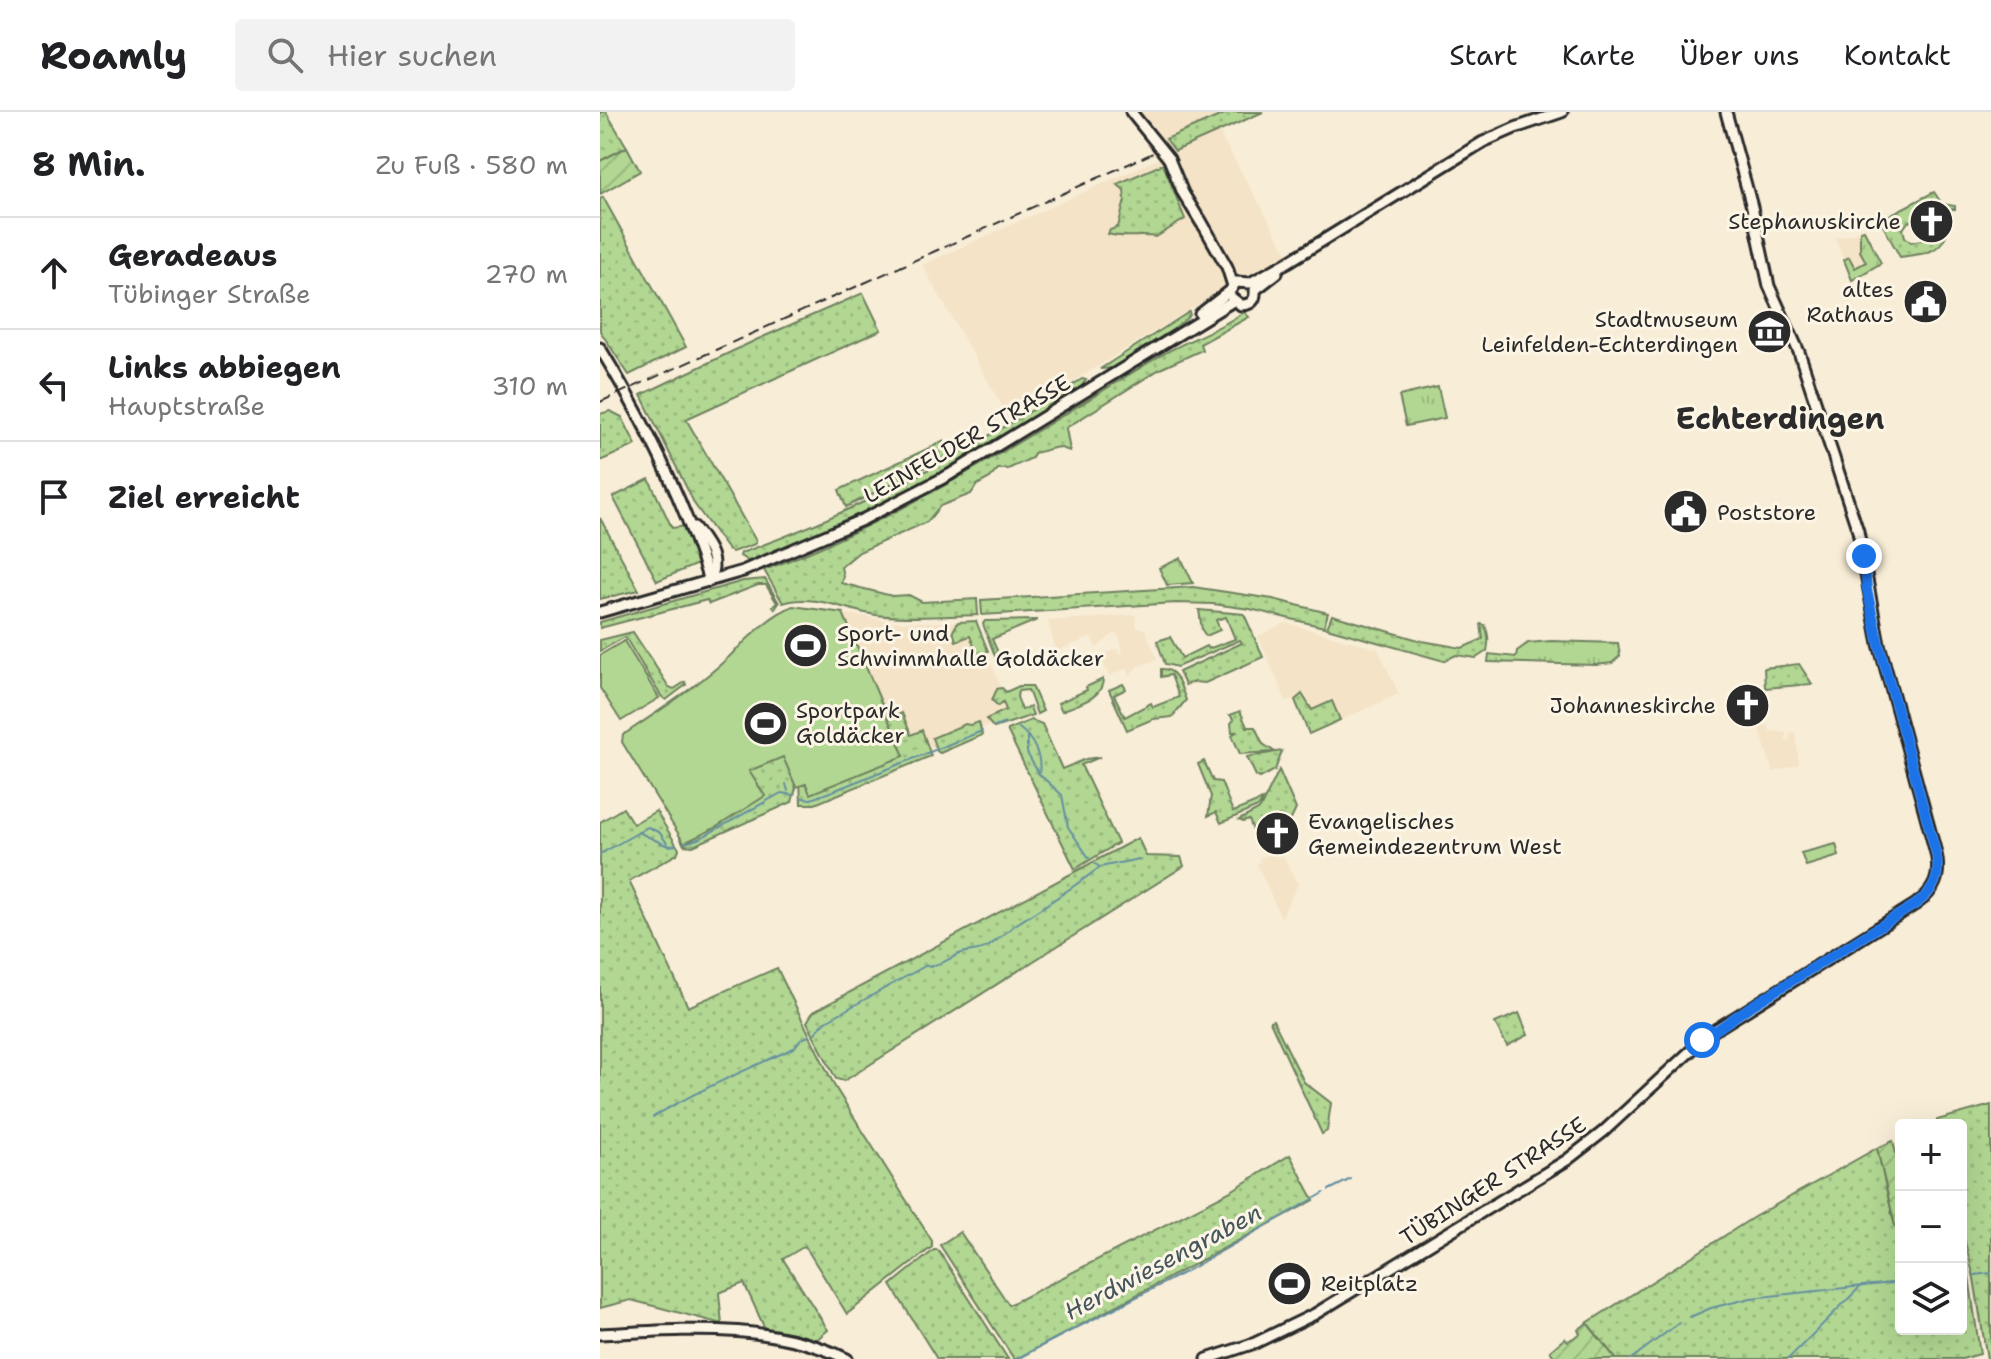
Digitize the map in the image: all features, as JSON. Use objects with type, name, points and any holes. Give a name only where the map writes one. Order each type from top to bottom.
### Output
[{"type":"main road","points":[[1131,112],[1159,144],[1183,193],[1240,288]]},
{"type":"main road","name":"LEINFELDER STRASSE","points":[[600,612],[742,571],[864,519],[949,475],[1188,327],[1197,316],[1240,288],[1288,262],[1483,142],[1562,112]]},
{"type":"main road","name":"TÜBINGER STRASSE","points":[[1207,1359],[1255,1343],[1327,1307],[1579,1152],[1710,1033],[1916,904],[1930,891],[1938,876],[1936,853],[1869,602],[1861,542],[1807,374],[1769,286],[1726,112]]},
{"type":"main road","points":[[600,348],[626,392],[691,523],[714,559],[729,570],[742,571]]},
{"type":"main road","points":[[691,523],[709,581]]},
{"type":"main road","points":[[709,581],[714,559]]},
{"type":"main road","points":[[600,1334],[714,1329],[750,1332],[795,1340],[847,1359]]},
{"type":"shaded area","points":[[1137,112],[1262,112],[1218,131],[1288,255],[1222,290],[1010,420],[922,265],[1171,153]]},
{"type":"shaded area","points":[[1860,231],[1860,251],[1866,262],[1855,268],[1849,258],[1844,260],[1835,238]]},
{"type":"shaded area","points":[[843,613],[895,622],[973,622],[1014,717],[904,756]]},
{"type":"shaded area","points":[[1135,615],[1137,628],[1145,629],[1157,659],[1137,667],[1130,676],[1127,668],[1109,676],[1100,656],[1117,649],[1119,654],[1123,652],[1120,638],[1115,633],[1096,648],[1091,637],[1056,651],[1048,621]]},
{"type":"shaded area","points":[[1286,623],[1378,649],[1399,694],[1310,734],[1295,700],[1286,700],[1258,636]]},
{"type":"shaded area","points":[[1768,725],[1770,731],[1786,732],[1786,741],[1790,740],[1789,733],[1795,732],[1799,764],[1773,772],[1759,728]]},
{"type":"shaded area","points":[[1275,854],[1277,858],[1283,856],[1298,884],[1281,918],[1257,864],[1259,858]]},
{"type":"green space","points":[[600,112],[606,112],[627,147],[600,161]]},
{"type":"green space","points":[[1229,112],[1263,112],[1175,151],[1166,139]]},
{"type":"green space","points":[[627,147],[640,171],[600,194],[600,161]]},
{"type":"green space","points":[[1163,164],[1185,219],[1156,237],[1108,234],[1118,227],[1125,200],[1124,190],[1117,184]]},
{"type":"green space","points":[[1934,192],[1942,204],[1955,206],[1955,209],[1931,210],[1931,215],[1908,222],[1903,229],[1905,237],[1911,242],[1946,235],[1943,242],[1933,250],[1900,257],[1880,220]]},
{"type":"green space","points":[[603,197],[686,347],[629,375],[600,331],[600,199]]},
{"type":"green space","points":[[1864,230],[1881,263],[1852,280],[1844,260],[1849,257],[1855,268],[1866,262],[1860,251],[1860,231]]},
{"type":"green space","points":[[863,293],[881,330],[686,419],[756,541],[732,552],[728,550],[695,505],[641,395]]},
{"type":"green space","points":[[1189,312],[1190,315],[1178,326],[1113,368],[1100,369]]},
{"type":"green space","points":[[1244,312],[1249,317],[1200,344],[1202,350],[1160,369],[1066,428],[1070,451],[1058,447],[1034,453],[1032,458],[1008,469],[998,469],[977,485],[971,494],[940,506],[927,522],[859,552],[841,567],[841,583],[892,596],[909,595],[922,602],[977,599],[978,615],[889,616],[818,601],[783,603],[764,570],[867,526],[917,500],[1158,357]]},
{"type":"green space","points":[[1082,379],[1086,380],[1080,388],[978,452],[896,498],[823,532],[748,561],[740,556],[916,476]]},
{"type":"green space","points":[[1438,387],[1445,418],[1406,426],[1399,396]]},
{"type":"green space","points":[[610,411],[622,417],[636,445],[600,461],[600,414]]},
{"type":"green space","points":[[944,441],[951,454],[846,507],[839,490]]},
{"type":"green space","points":[[649,479],[672,528],[686,526],[700,563],[657,581],[613,497]]},
{"type":"green space","points":[[600,518],[639,590],[600,599]]},
{"type":"green space","points":[[1181,558],[1193,583],[1167,585],[1159,568]]},
{"type":"green space","points":[[765,579],[779,603],[775,609],[773,606],[777,603],[766,585],[758,585],[709,604],[707,600],[600,628],[600,622],[743,581]]},
{"type":"green space","points":[[1193,587],[1273,599],[1328,613],[1324,627],[1250,609],[1213,604],[1176,603],[982,615],[981,600]]},
{"type":"green space","name":"Sportpark Goldäcker","points":[[793,606],[843,613],[904,756],[810,794],[806,784],[796,787],[783,757],[749,771],[765,796],[715,828],[684,843],[622,742],[623,735],[697,684],[763,624]]},
{"type":"green space","points":[[1199,610],[1244,614],[1263,657],[1205,683],[1185,685],[1179,672],[1242,643],[1240,640],[1177,667],[1165,664],[1157,641],[1170,637],[1182,658],[1206,646],[1208,649],[1235,639],[1226,617],[1216,620],[1220,630],[1206,636]]},
{"type":"green space","points":[[1332,615],[1422,641],[1462,648],[1483,639],[1481,624],[1485,625],[1487,632],[1487,651],[1476,658],[1456,655],[1444,661],[1327,628]]},
{"type":"green space","points":[[1037,620],[992,639],[1002,662],[998,664],[983,624],[985,621]]},
{"type":"green space","points":[[976,621],[988,651],[978,656],[970,636],[956,641],[953,631],[958,622]]},
{"type":"green space","points":[[633,632],[669,687],[674,689],[685,682],[686,685],[666,700],[625,637],[600,651],[600,640]]},
{"type":"green space","points":[[624,641],[659,698],[621,721],[600,688],[600,655]]},
{"type":"green space","points":[[1528,643],[1618,643],[1620,656],[1612,663],[1596,665],[1488,662],[1489,654],[1516,657],[1517,651]]},
{"type":"green space","points":[[1799,664],[1812,684],[1765,688],[1764,668]]},
{"type":"green space","points":[[1161,669],[1175,675],[1186,700],[1172,717],[1153,719],[1127,730],[1109,690],[1123,684],[1126,689],[1114,695],[1125,717],[1151,703],[1153,707],[1179,697],[1171,675],[1161,677]]},
{"type":"green space","points":[[1103,679],[1094,696],[1062,711],[1058,703]]},
{"type":"green space","points":[[1019,686],[1032,686],[1043,711],[1037,714],[1028,690],[1018,691],[1022,710],[1030,707],[1033,715],[994,728],[986,719],[1006,710],[1003,702],[998,706],[992,700],[997,689],[1002,688],[1006,692]]},
{"type":"green space","points":[[758,693],[797,784],[792,802],[693,846],[684,845],[680,837],[691,830],[733,754]]},
{"type":"green space","points":[[1302,694],[1312,710],[1332,701],[1340,720],[1309,734],[1295,700]]},
{"type":"green space","points":[[1240,711],[1247,727],[1255,727],[1263,744],[1275,752],[1240,754],[1232,735],[1236,732],[1232,732],[1231,723],[1234,720],[1230,715]]},
{"type":"green space","points":[[902,713],[911,735],[922,730],[931,756],[815,804],[801,804],[800,779],[885,716]]},
{"type":"green space","points":[[1031,720],[1042,724],[1062,769],[1100,757],[1081,765],[1118,843],[1075,869],[1007,730]]},
{"type":"green space","points":[[979,722],[982,735],[940,753],[937,751],[932,738],[965,724]]},
{"type":"green space","points":[[1282,751],[1275,770],[1260,778],[1256,776],[1247,757]]},
{"type":"green space","points":[[1204,761],[1213,781],[1221,782],[1233,812],[1262,800],[1260,806],[1221,823],[1216,812],[1208,816],[1211,796],[1198,764]]},
{"type":"green space","points":[[1279,770],[1296,809],[1288,826],[1285,818],[1279,816],[1268,821],[1263,838],[1257,841],[1249,820],[1239,820],[1260,809]]},
{"type":"green space","points":[[623,808],[633,824],[656,811],[679,849],[677,854],[629,881],[688,1007],[777,968],[835,1087],[932,1241],[932,1247],[847,1314],[805,1246],[783,1259],[828,1330],[816,1340],[765,1329],[744,1283],[719,1293],[722,1324],[631,1300],[600,1308],[600,822]]},
{"type":"green space","points":[[1138,838],[1146,856],[1181,857],[1184,866],[844,1081],[836,1079],[807,1022],[813,1012]]},
{"type":"green space","points":[[1836,844],[1839,856],[1806,866],[1801,853]]},
{"type":"green space","points":[[1519,1013],[1528,1035],[1507,1046],[1495,1023]]},
{"type":"green space","points":[[1273,1020],[1304,1082],[1331,1103],[1327,1131],[1322,1134],[1270,1021]]},
{"type":"green space","points":[[1991,1105],[1991,1359],[1987,1359],[1967,1250],[1967,1119],[1941,1119]]},
{"type":"green space","points":[[1893,1141],[1895,1226],[1877,1148]]},
{"type":"green space","points":[[1877,1148],[1895,1226],[1895,1335],[1967,1335],[1967,1265],[1980,1354],[1962,1359],[1616,1359],[1587,1323],[1754,1217]]},
{"type":"green space","points":[[1290,1155],[1314,1200],[1017,1359],[1014,1359],[940,1245],[960,1232],[1009,1305],[1231,1191]]},
{"type":"green space","points":[[938,1250],[1008,1359],[937,1359],[891,1285]]},
{"type":"green space","name":"Reitplatz","points":[[1296,1269],[1305,1283],[1284,1297],[1275,1284]]},
{"type":"green space","points":[[1587,1323],[1616,1359],[1556,1359],[1550,1351],[1565,1338],[1568,1341],[1580,1334],[1578,1330]]},
{"type":"waterway","points":[[995,727],[1005,723]]},
{"type":"waterway","points":[[1019,728],[1035,748],[1039,774],[1062,795],[1068,827],[1089,858]]},
{"type":"waterway","points":[[802,798],[811,799],[838,789],[982,731]]},
{"type":"waterway","points":[[1027,737],[1027,753],[1039,774]]},
{"type":"waterway","points":[[786,784],[788,791]]},
{"type":"waterway","points":[[685,843],[701,838],[781,793],[794,795]]},
{"type":"waterway","points":[[600,854],[648,827],[660,833],[669,846],[676,845]]},
{"type":"waterway","points":[[638,832],[668,846]]},
{"type":"waterway","points":[[1095,864],[1100,867],[1139,859]]},
{"type":"waterway","points":[[815,1033],[826,1021],[925,966],[989,946],[1100,867]]},
{"type":"waterway","points":[[653,1117],[794,1048],[801,1039],[809,1036]]},
{"type":"waterway","name":"Herdwiesengraben","points":[[1329,1190],[1351,1179]]},
{"type":"waterway","name":"Herdwiesengraben","points":[[1016,1359],[1185,1272],[1324,1193]]},
{"type":"waterway","points":[[1975,1275],[1991,1273]]},
{"type":"waterway","points":[[1690,1317],[1751,1298],[1895,1283]]},
{"type":"waterway","points":[[1788,1359],[1861,1286]]},
{"type":"waterway","points":[[1631,1359],[1679,1323]]},
{"type":"railway","points":[[600,402],[1153,153]]},
{"type":"place","name":"Stephanuskirche","points":[[1932,221]]},
{"type":"place","name":"altes Rathaus","points":[[1925,302]]},
{"type":"place","name":"Stadtmuseum Leinfelden-Echterdingen","points":[[1769,332]]},
{"type":"place","name":"Poststore","points":[[1686,512]]},
{"type":"place","name":"Sport- und Schwimmhalle Goldäcker","points":[[806,646]]},
{"type":"place","name":"Johanneskirche","points":[[1747,705]]},
{"type":"place","name":"Sportpark Goldäcker","points":[[765,723]]},
{"type":"place","name":"Evangelisches Gemeindezentrum West","points":[[1277,834]]},
{"type":"place","name":"Reitplatz","points":[[1290,1283]]},
{"type":"district","name":"Echterdingen","points":[[1780,418]]},
{"type":"route","points":[[1702,1040],[1727,1021],[1916,904],[1936,882],[1939,866],[1879,644],[1869,602],[1864,556]]}]
